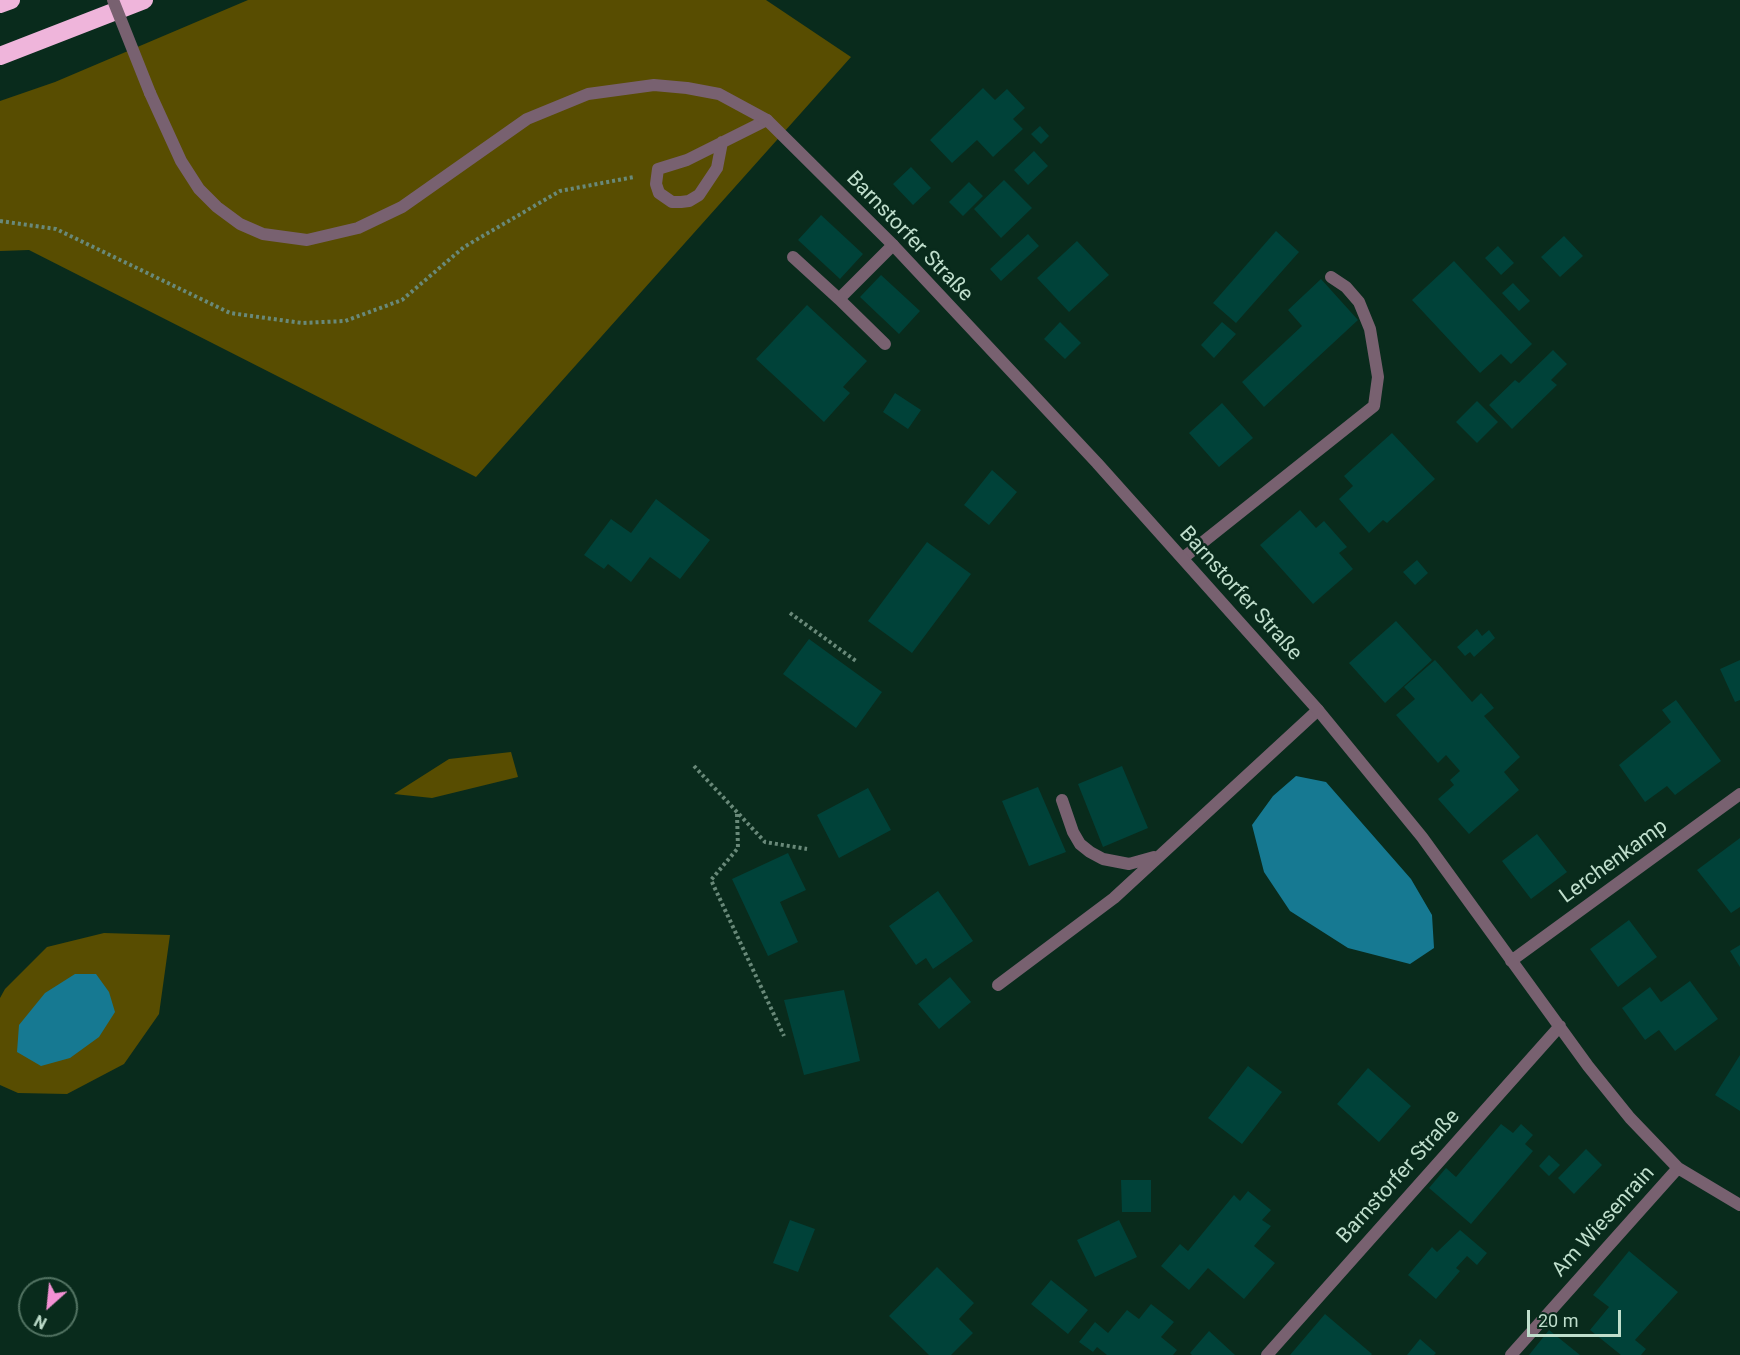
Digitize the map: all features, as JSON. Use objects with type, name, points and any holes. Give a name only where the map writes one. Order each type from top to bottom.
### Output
[{"type":"highway","points":[[0,4],[11,0]]},
{"type":"highway","points":[[0,56],[144,0]]},
{"type":"street","name":"Barnstorfer Straße","points":[[113,0],[150,93],[181,162],[199,189],[216,207],[240,224],[264,234],[307,240],[333,236],[358,228],[402,207],[527,119],[588,94],[654,85],[687,88],[719,94],[767,120],[893,245],[1183,558],[1318,710],[1422,837],[1511,961],[1630,1118],[1678,1168],[1740,1205]]},
{"type":"street","points":[[722,142],[717,168],[699,195],[689,201],[672,202],[659,193],[656,184],[658,169],[687,160],[722,142],[767,120]]},
{"type":"street","points":[[839,299],[893,245]]},
{"type":"street","points":[[794,256],[885,344]]},
{"type":"street","points":[[1183,558],[1374,406],[1378,377],[1370,329],[1359,302],[1346,287],[1331,277]]},
{"type":"street","points":[[998,985],[1114,898],[1318,710]]},
{"type":"street","name":"Lerchenkamp","points":[[1511,961],[1740,794]]},
{"type":"street","points":[[1062,800],[1073,832],[1080,844],[1090,852],[1103,859],[1129,864],[1161,855]]},
{"type":"street","name":"Barnstorfer Straße","points":[[1267,1355],[1560,1026]]},
{"type":"street","name":"Am Wiesenrain","points":[[1511,1355],[1678,1168]]},
{"type":"path","points":[[790,613],[856,661]]},
{"type":"path","points":[[694,766],[765,842],[807,849]]},
{"type":"path","points":[[737,814],[738,848],[711,880],[784,1036]]},
{"type":"shaded area","points":[[248,0],[766,0],[851,57],[476,477],[29,250],[0,251],[0,101],[55,82]]},
{"type":"shaded area","points":[[511,752],[518,777],[432,798],[394,794],[449,759]]},
{"type":"shaded area","points":[[104,933],[170,935],[159,1014],[124,1064],[67,1094],[18,1093],[0,1085],[0,998],[5,989],[47,947]]},
{"type":"water","points":[[1296,776],[1326,782],[1411,879],[1432,915],[1434,948],[1410,964],[1348,948],[1290,911],[1264,872],[1252,825],[1273,796]]},
{"type":"water","points":[[75,974],[96,974],[109,992],[115,1012],[99,1037],[70,1058],[41,1066],[17,1052],[19,1025],[45,993]]},
{"type":"building","points":[[983,88],[995,100],[1007,89],[1025,108],[1013,119],[1023,129],[993,157],[977,140],[952,163],[930,140]]},
{"type":"building","points":[[1040,126],[1049,136],[1041,144],[1031,134]]},
{"type":"building","points":[[1034,151],[1048,166],[1028,185],[1014,170]]},
{"type":"building","points":[[911,167],[931,188],[913,205],[893,184]]},
{"type":"building","points":[[1004,180],[1032,208],[1001,238],[974,209]]},
{"type":"building","points":[[969,182],[983,196],[963,216],[949,202]]},
{"type":"building","points":[[821,215],[863,254],[840,279],[798,240]]},
{"type":"building","points":[[1276,231],[1299,252],[1236,323],[1213,303]]},
{"type":"building","points":[[1028,234],[1039,246],[1001,281],[990,269]]},
{"type":"building","points":[[1564,236],[1583,256],[1560,277],[1541,257]]},
{"type":"building","points":[[1077,241],[1109,275],[1069,312],[1037,278]]},
{"type":"building","points":[[1498,246],[1514,263],[1501,275],[1485,258]]},
{"type":"building","points":[[1454,261],[1532,344],[1511,364],[1501,354],[1480,373],[1412,300]]},
{"type":"building","points":[[881,275],[920,311],[899,334],[860,297]]},
{"type":"building","points":[[1321,279],[1358,320],[1264,407],[1242,382],[1302,326],[1288,310]]},
{"type":"building","points":[[1513,283],[1530,301],[1519,311],[1502,293]]},
{"type":"building","points":[[807,305],[867,361],[843,387],[850,393],[824,422],[756,359]]},
{"type":"building","points":[[1060,322],[1081,343],[1065,359],[1044,339]]},
{"type":"building","points":[[1222,322],[1236,334],[1214,358],[1201,345]]},
{"type":"building","points":[[1553,350],[1567,364],[1551,380],[1557,385],[1512,429],[1489,405],[1515,380],[1519,383]]},
{"type":"building","points":[[895,393],[921,410],[908,429],[883,412]]},
{"type":"building","points":[[1477,401],[1498,422],[1477,443],[1456,422]]},
{"type":"building","points":[[1222,403],[1253,438],[1219,467],[1189,433]]},
{"type":"building","points":[[1392,433],[1435,479],[1387,523],[1383,520],[1369,533],[1339,499],[1353,486],[1344,476]]},
{"type":"building","points":[[992,470],[1017,492],[989,525],[964,505]]},
{"type":"building","points":[[656,499],[710,540],[680,579],[650,557],[631,582],[608,564],[604,569],[584,555],[611,519],[631,533]]},
{"type":"building","points":[[1300,510],[1316,528],[1324,521],[1347,547],[1339,553],[1353,569],[1313,604],[1260,545]]},
{"type":"building","points":[[927,542],[971,574],[912,653],[868,621]]},
{"type":"building","points":[[1417,560],[1428,573],[1415,585],[1403,572]]},
{"type":"building","points":[[1396,621],[1432,660],[1385,703],[1349,663]]},
{"type":"building","points":[[1477,629],[1482,636],[1489,630],[1495,638],[1474,657],[1470,652],[1465,656],[1457,647]]},
{"type":"building","points":[[809,639],[882,692],[856,728],[783,674]]},
{"type":"building","points":[[1435,660],[1472,702],[1481,693],[1494,708],[1484,716],[1520,757],[1504,772],[1519,790],[1469,834],[1438,799],[1454,785],[1450,780],[1460,771],[1446,755],[1438,763],[1396,715],[1415,699],[1404,687]]},
{"type":"building","points":[[1740,660],[1740,700],[1735,702],[1720,669]]},
{"type":"building","points":[[1676,700],[1721,761],[1675,795],[1667,786],[1645,802],[1619,765],[1671,722],[1662,710]]},
{"type":"building","points":[[1122,766],[1148,828],[1103,847],[1078,784]]},
{"type":"building","points":[[1038,787],[1066,852],[1029,866],[1002,801]]},
{"type":"building","points":[[868,788],[891,830],[839,858],[817,815]]},
{"type":"building","points":[[1537,834],[1567,872],[1531,899],[1502,861]]},
{"type":"building","points":[[1740,838],[1740,907],[1731,913],[1697,870]]},
{"type":"building","points":[[788,853],[806,890],[780,902],[798,942],[768,956],[732,879]]},
{"type":"building","points":[[938,891],[973,941],[933,969],[926,958],[916,965],[889,926]]},
{"type":"building","points":[[1629,920],[1657,957],[1618,987],[1590,949]]},
{"type":"building","points":[[1740,945],[1740,967],[1730,951]]},
{"type":"building","points":[[950,977],[971,1002],[939,1029],[918,1004]]},
{"type":"building","points":[[1690,981],[1718,1019],[1675,1051],[1659,1030],[1645,1040],[1622,1008],[1650,987],[1661,1002]]},
{"type":"building","points":[[844,990],[860,1061],[804,1075],[784,1000]]},
{"type":"building","points":[[1740,1055],[1740,1111],[1715,1095]]},
{"type":"building","points":[[1248,1066],[1282,1092],[1242,1144],[1208,1118]]},
{"type":"building","points":[[1368,1068],[1411,1106],[1379,1142],[1337,1104]]},
{"type":"building","points":[[1501,1124],[1513,1133],[1521,1124],[1533,1135],[1525,1144],[1533,1151],[1471,1224],[1429,1188],[1446,1168],[1456,1177]]},
{"type":"building","points":[[1586,1149],[1602,1165],[1574,1194],[1558,1178]]},
{"type":"building","points":[[1549,1155],[1560,1165],[1549,1176],[1539,1166]]},
{"type":"building","points":[[1121,1180],[1151,1180],[1151,1212],[1122,1212]]},
{"type":"building","points":[[1248,1191],[1271,1210],[1262,1220],[1271,1226],[1254,1246],[1275,1263],[1244,1299],[1208,1268],[1189,1290],[1161,1266],[1180,1244],[1188,1251],[1234,1195],[1240,1201]]},
{"type":"building","points":[[790,1220],[815,1229],[798,1272],[773,1263]]},
{"type":"building","points":[[1119,1220],[1137,1257],[1095,1277],[1077,1240]]},
{"type":"building","points":[[1460,1230],[1487,1253],[1477,1265],[1467,1256],[1456,1268],[1460,1271],[1436,1299],[1408,1275],[1432,1247],[1437,1252]]},
{"type":"building","points":[[1629,1251],[1678,1292],[1635,1340],[1646,1349],[1641,1355],[1621,1355],[1590,1330],[1609,1307],[1593,1295]]},
{"type":"building","points":[[937,1267],[974,1303],[959,1319],[973,1333],[951,1355],[929,1355],[889,1316]]},
{"type":"building","points":[[1051,1280],[1088,1310],[1068,1334],[1031,1304]]},
{"type":"building","points":[[1151,1304],[1174,1322],[1161,1337],[1177,1350],[1173,1355],[1107,1355],[1097,1347],[1093,1352],[1079,1342],[1095,1322],[1108,1333],[1127,1310],[1139,1319]]},
{"type":"building","points":[[1325,1314],[1372,1354],[1290,1355]]},
{"type":"building","points":[[1549,1330],[1580,1355],[1529,1355]]},
{"type":"building","points":[[1209,1331],[1235,1355],[1192,1355],[1190,1353]]},
{"type":"building","points":[[1420,1339],[1436,1353],[1434,1355],[1407,1355]]}]
